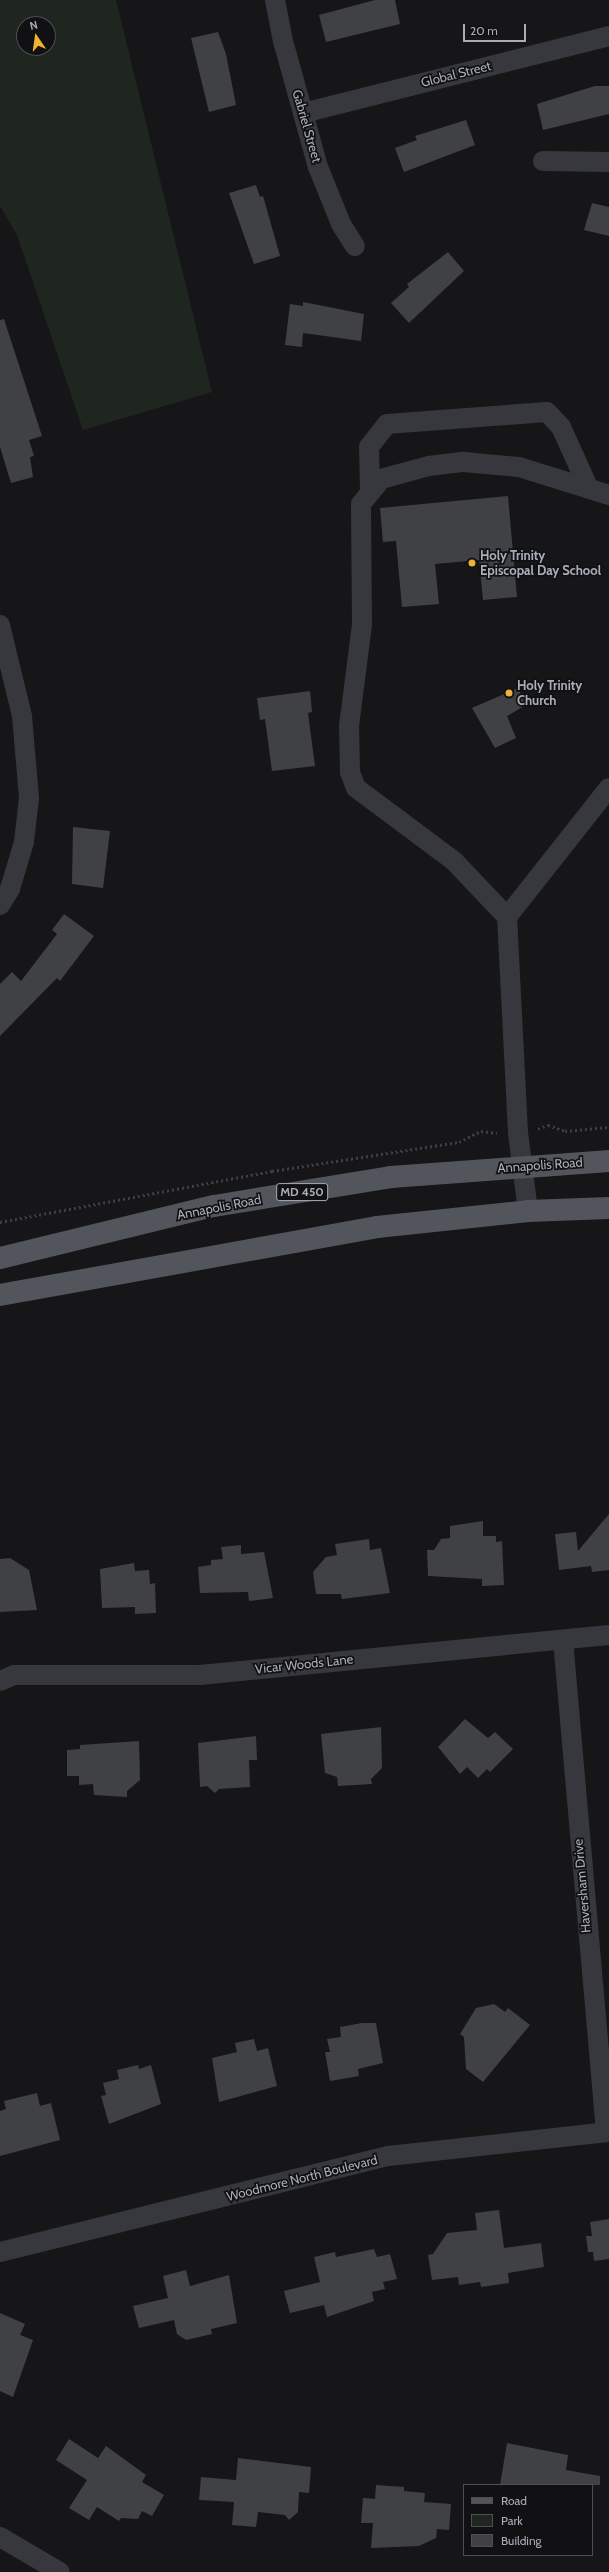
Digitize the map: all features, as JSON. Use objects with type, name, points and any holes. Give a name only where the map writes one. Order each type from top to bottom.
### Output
[{"type":"main road","name":"Annapolis Road","points":[[0,1258],[214,1206],[391,1177],[522,1166],[609,1161]]},
{"type":"main road","points":[[0,1295],[377,1227],[528,1210],[609,1208]]},
{"type":"street","name":"Gabriel Street","points":[[275,0],[303,113],[329,197],[355,246]]},
{"type":"street","name":"Global Street","points":[[303,113],[609,36]]},
{"type":"street","points":[[543,161],[609,162]]},
{"type":"street","points":[[370,490],[369,447],[387,424],[547,412],[561,426],[589,489]]},
{"type":"street","points":[[507,917],[454,862],[356,788],[350,772],[349,726],[362,624],[361,504],[370,490],[381,479],[400,473],[464,462],[519,468],[609,495]]},
{"type":"street","points":[[0,625],[22,716],[29,798],[22,849],[10,889],[0,905]]},
{"type":"street","points":[[528,1210],[522,1166],[507,969],[507,917],[609,788]]},
{"type":"street","name":"Vicar Woods Lane","points":[[0,1681],[14,1675],[200,1675],[609,1635]]},
{"type":"street","name":"Haversham Drive","points":[[563,1640],[608,2132]]},
{"type":"street","name":"Woodmore North Boulevard","points":[[0,2252],[388,2156],[608,2132]]},
{"type":"street","points":[[0,2537],[60,2572]]},
{"type":"green space","points":[[0,0],[116,0],[212,392],[83,430],[17,235],[0,206]]},
{"type":"building","points":[[375,0],[395,0],[400,24],[326,42],[319,15]]},
{"type":"building","points":[[218,32],[226,54],[236,105],[209,112],[191,38]]},
{"type":"building","points":[[595,86],[609,86],[609,114],[543,130],[537,104]]},
{"type":"building","points":[[466,120],[475,145],[404,172],[395,148],[417,140],[415,136]]},
{"type":"building","points":[[256,185],[260,197],[263,196],[280,256],[254,264],[229,193]]},
{"type":"building","points":[[592,203],[609,207],[609,236],[584,230]]},
{"type":"building","points":[[448,252],[464,271],[409,323],[391,303],[409,287],[407,284]]},
{"type":"building","points":[[303,302],[364,314],[361,341],[303,333],[302,347],[285,345],[290,304],[303,306]]},
{"type":"building","points":[[4,319],[42,436],[29,440],[34,456],[30,457],[33,477],[11,483],[0,447],[0,320]]},
{"type":"building","points":[[508,496],[517,597],[483,600],[479,560],[435,564],[439,604],[402,607],[396,541],[383,542],[380,508]]},
{"type":"building","points":[[518,688],[526,705],[507,716],[516,738],[495,748],[472,708]]},
{"type":"building","points":[[310,691],[312,712],[308,713],[315,766],[272,771],[265,719],[260,720],[257,698]]},
{"type":"building","points":[[73,827],[110,831],[103,888],[72,884]]},
{"type":"building","points":[[64,914],[94,936],[60,981],[57,978],[0,1036],[0,984],[12,972],[21,981],[57,934],[52,930]]},
{"type":"building","points":[[609,1514],[609,1570],[592,1572],[591,1566],[559,1570],[555,1534],[576,1532],[578,1551]]},
{"type":"building","points":[[483,1521],[483,1536],[496,1536],[496,1542],[502,1541],[504,1585],[482,1586],[482,1579],[428,1576],[427,1550],[434,1550],[441,1539],[450,1538],[450,1526]]},
{"type":"building","points":[[369,1539],[370,1550],[381,1548],[390,1593],[342,1599],[341,1594],[316,1594],[313,1572],[326,1557],[337,1555],[335,1544]]},
{"type":"building","points":[[241,1545],[241,1554],[264,1552],[273,1598],[249,1601],[248,1592],[200,1593],[198,1567],[211,1565],[211,1560],[223,1559],[221,1547]]},
{"type":"building","points":[[10,1558],[29,1570],[37,1610],[0,1612],[0,1559]]},
{"type":"building","points":[[134,1563],[135,1571],[149,1570],[150,1584],[155,1583],[156,1613],[135,1614],[135,1607],[102,1608],[100,1569]]},
{"type":"building","points":[[465,1719],[488,1738],[495,1732],[513,1749],[490,1772],[487,1769],[478,1778],[467,1767],[460,1774],[438,1747]]},
{"type":"building","points":[[381,1727],[382,1768],[371,1779],[372,1784],[338,1786],[337,1777],[325,1773],[321,1734]]},
{"type":"building","points":[[256,1736],[257,1760],[249,1760],[250,1787],[219,1789],[215,1793],[207,1786],[200,1787],[198,1743]]},
{"type":"building","points":[[139,1741],[140,1780],[127,1791],[127,1797],[94,1795],[93,1784],[79,1785],[79,1776],[67,1776],[67,1750],[80,1749],[80,1745]]},
{"type":"building","points":[[494,2004],[505,2012],[508,2008],[530,2025],[483,2082],[466,2069],[464,2037],[460,2034],[476,2008]]},
{"type":"building","points":[[362,2023],[376,2023],[383,2063],[358,2069],[359,2076],[330,2081],[325,2052],[330,2052],[327,2039],[341,2037],[340,2027]]},
{"type":"building","points":[[254,2039],[257,2051],[268,2048],[277,2086],[219,2102],[212,2058],[237,2052],[235,2043]]},
{"type":"building","points":[[138,2065],[139,2069],[151,2065],[161,2104],[109,2124],[101,2096],[106,2095],[103,2083],[119,2079],[117,2070]]},
{"type":"building","points":[[37,2093],[40,2106],[51,2103],[60,2140],[0,2156],[0,2111],[6,2109],[4,2101]]},
{"type":"building","points":[[499,2210],[504,2248],[541,2243],[544,2267],[508,2273],[509,2283],[481,2287],[480,2282],[459,2285],[458,2277],[432,2280],[428,2255],[433,2254],[447,2233],[477,2230],[475,2213]]},
{"type":"building","points":[[609,2219],[609,2259],[594,2261],[593,2252],[588,2252],[586,2236],[592,2236],[590,2222]]},
{"type":"building","points":[[374,2249],[377,2257],[390,2254],[397,2279],[383,2282],[385,2289],[372,2292],[374,2301],[327,2317],[324,2305],[290,2313],[284,2291],[320,2282],[314,2257],[335,2252],[336,2257]]},
{"type":"building","points":[[186,2270],[190,2286],[229,2275],[237,2323],[211,2329],[212,2334],[186,2340],[177,2334],[174,2320],[139,2328],[133,2306],[168,2298],[163,2276]]},
{"type":"building","points":[[0,2313],[25,2324],[20,2335],[33,2340],[13,2397],[0,2391]]},
{"type":"building","points":[[69,2439],[98,2458],[106,2446],[146,2475],[142,2482],[164,2495],[152,2516],[142,2511],[138,2519],[121,2518],[119,2521],[97,2507],[89,2520],[69,2508],[87,2480],[56,2460]]},
{"type":"building","points":[[507,2443],[568,2455],[566,2470],[600,2476],[600,2485],[500,2484]]},
{"type":"building","points":[[238,2458],[311,2467],[309,2493],[299,2492],[298,2512],[289,2520],[285,2515],[258,2512],[256,2527],[232,2525],[234,2502],[199,2500],[201,2477],[236,2480]]},
{"type":"building","points":[[376,2485],[404,2487],[404,2491],[425,2493],[424,2502],[451,2504],[449,2530],[437,2529],[436,2538],[419,2546],[371,2548],[373,2523],[361,2523],[363,2498],[375,2499]]},
{"type":"place","name":"Holy Trinity Episcopal Day School","points":[[472,563]]},
{"type":"place","name":"Holy Trinity Church","points":[[509,693]]}]
